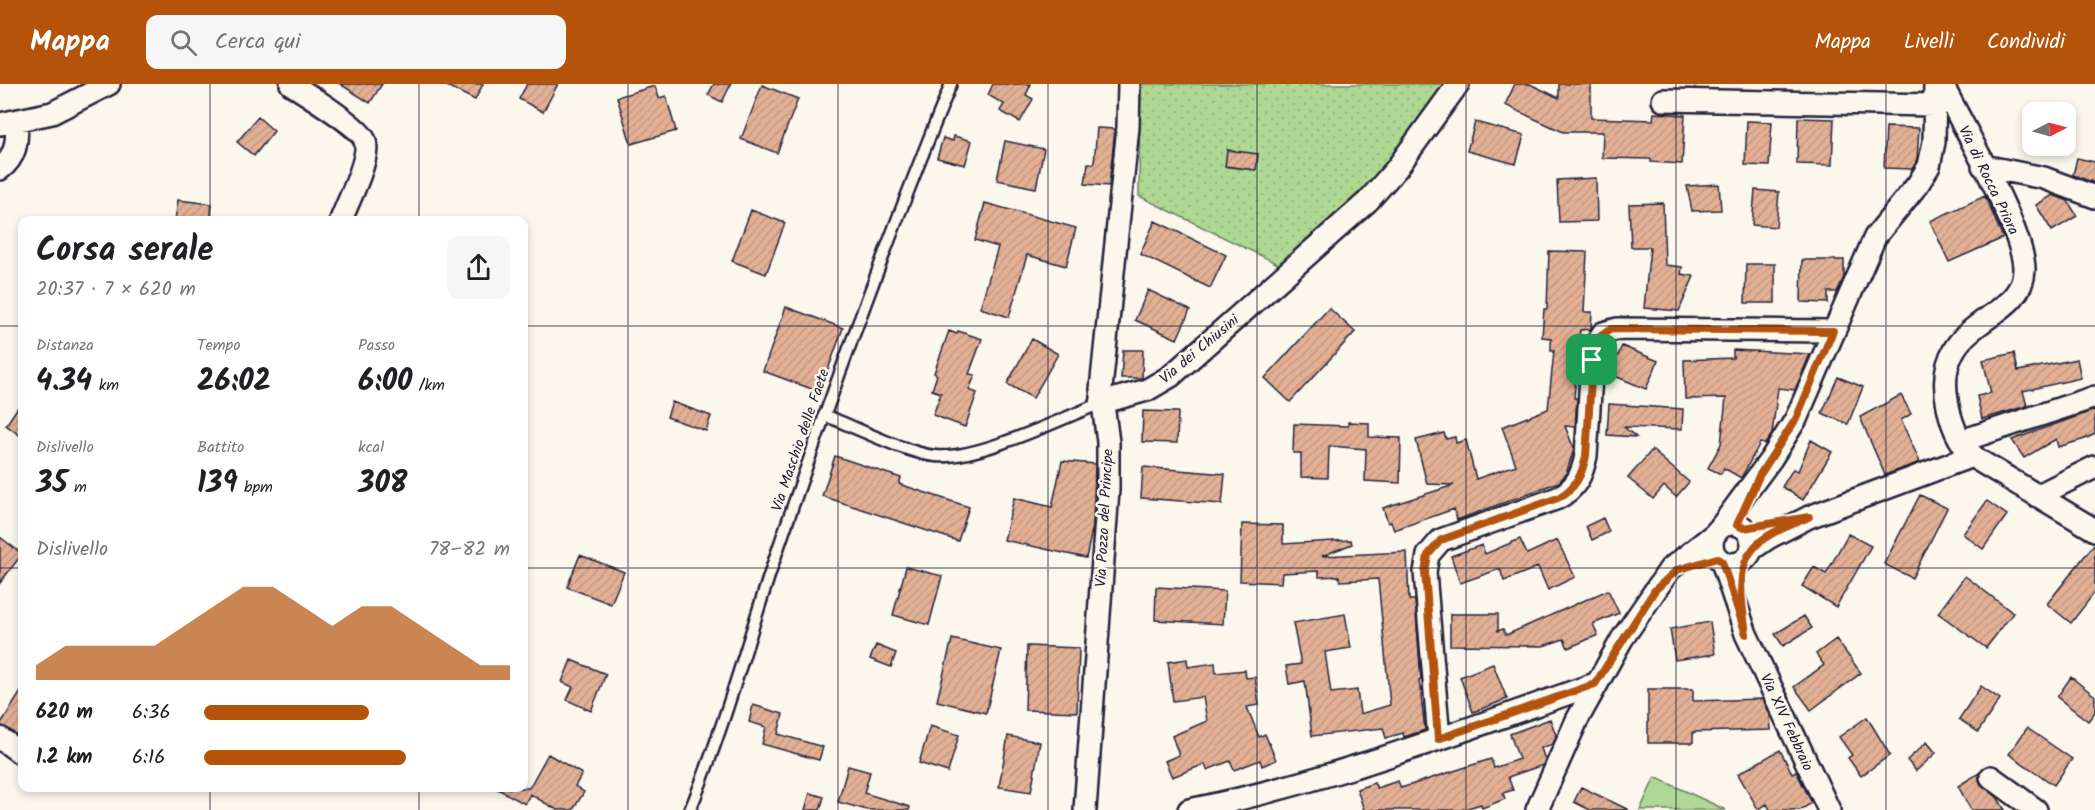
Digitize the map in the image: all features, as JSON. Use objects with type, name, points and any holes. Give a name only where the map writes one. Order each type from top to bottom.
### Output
[{"type":"street","points":[[0,169],[14,153],[17,138],[8,123],[60,110],[109,84]]},
{"type":"street","points":[[291,84],[357,130],[366,141],[366,154],[342,216]]},
{"type":"street","name":"Via Pozzo del Principe","points":[[1090,806],[1108,490],[1108,442],[1101,403],[1128,127],[1129,84]]},
{"type":"street","name":"Via dei Chiusini","points":[[1101,403],[1146,390],[1171,376],[1344,223],[1392,174],[1458,84]]},
{"type":"street","name":"Via di Rocca Priora","points":[[1942,84],[2018,239],[2024,262],[2024,277],[2018,291],[1959,342],[1946,364],[1945,394],[1953,427],[1966,449]]},
{"type":"street","points":[[1663,100],[1935,94],[1934,142],[1929,166],[1918,184],[1875,237],[1796,419],[1729,528],[1712,546],[1720,560]]},
{"type":"street","points":[[1983,166],[2044,178],[2095,197]]},
{"type":"street","points":[[1438,739],[1425,572],[1428,555],[1441,540],[1558,498],[1575,486],[1586,456],[1593,351],[1603,333],[1617,329],[1833,331]]},
{"type":"street","points":[[1655,590],[1677,570],[1720,560],[1733,565],[1750,554],[1768,537],[1809,517],[1966,449],[2095,397]]},
{"type":"street","points":[[1966,449],[2037,496],[2095,530]]},
{"type":"street","points":[[2037,496],[2095,467]]},
{"type":"street","points":[[1537,810],[1595,684],[1655,590],[1671,570],[1729,528],[1809,517]]},
{"type":"street","points":[[1729,528],[1751,537],[1750,554]]},
{"type":"street","name":"Via XIV Febbraio","points":[[1746,634],[1741,591],[1750,554]]},
{"type":"street","name":"Via XIV Febbraio","points":[[1720,560],[1746,634],[1829,810]]},
{"type":"street","points":[[1189,810],[1328,777],[1595,684]]},
{"type":"street","points":[[0,738],[18,751]]},
{"type":"street","points":[[1991,777],[2036,810]]},
{"type":"lane","name":"Via Maschio delle Faete","points":[[690,810],[730,704],[776,556],[824,415],[896,217],[951,84]]},
{"type":"lane","name":"Via dei Chiusini","points":[[824,415],[922,454],[946,457],[975,452],[1101,403]]},
{"type":"green space","points":[[1140,84],[1443,84],[1398,151],[1366,190],[1282,266],[1139,196]],"holes":[[[1227,150],[1258,155],[1256,170],[1226,167]]]},
{"type":"green space","points":[[1655,777],[1726,810],[1640,810]]},
{"type":"building","points":[[340,84],[382,84],[370,103]]},
{"type":"building","points":[[443,84],[483,84],[475,100]]},
{"type":"building","points":[[527,84],[558,84],[543,112],[519,99]]},
{"type":"building","points":[[714,84],[731,84],[722,102],[708,95]]},
{"type":"building","points":[[993,84],[1031,84],[1026,95],[1033,99],[1020,122],[1000,111],[1004,104],[988,95]]},
{"type":"building","points":[[1515,84],[1530,84],[1559,98],[1559,84],[1591,84],[1591,118],[1653,120],[1654,113],[1685,115],[1682,164],[1651,162],[1651,159],[1602,158],[1603,132],[1563,132],[1505,105]]},
{"type":"building","points":[[762,85],[798,99],[777,153],[741,139]]},
{"type":"building","points":[[655,86],[659,98],[666,96],[676,131],[631,144],[617,97]]},
{"type":"building","points":[[258,117],[274,131],[254,156],[237,142]]},
{"type":"building","points":[[1798,118],[1834,119],[1832,165],[1797,164]]},
{"type":"building","points":[[1747,121],[1772,122],[1769,166],[1745,165]]},
{"type":"building","points":[[1475,122],[1524,135],[1516,164],[1467,151]]},
{"type":"building","points":[[1886,127],[1919,128],[1917,160],[1912,169],[1884,168]]},
{"type":"building","points":[[1097,128],[1115,129],[1109,186],[1085,184],[1088,163],[1094,164]]},
{"type":"building","points":[[954,136],[972,141],[965,165],[937,158],[943,138],[953,141]]},
{"type":"building","points":[[1005,141],[1044,149],[1036,188],[997,180]]},
{"type":"building","points":[[1227,150],[1258,154],[1256,170],[1225,166]]},
{"type":"building","points":[[2077,158],[2095,162],[2095,183],[2073,175]]},
{"type":"building","points":[[1596,178],[1597,221],[1559,222],[1557,180]]},
{"type":"building","points":[[1719,184],[1721,210],[1692,211],[1687,186]]},
{"type":"building","points":[[1755,190],[1779,192],[1776,227],[1752,225]]},
{"type":"building","points":[[2053,195],[2068,201],[2077,216],[2052,231],[2036,205]]},
{"type":"building","points":[[1985,196],[2003,238],[1949,262],[1930,221]]},
{"type":"building","points":[[178,200],[212,204],[210,216],[176,216]]},
{"type":"building","points":[[985,203],[1076,228],[1066,266],[1027,255],[1009,317],[980,308],[998,247],[975,240]]},
{"type":"building","points":[[1663,203],[1665,265],[1682,267],[1681,274],[1694,276],[1679,311],[1644,308],[1650,247],[1631,247],[1629,204]]},
{"type":"building","points":[[751,210],[785,223],[766,274],[732,261]]},
{"type":"building","points":[[1155,221],[1226,255],[1210,288],[1140,254]]},
{"type":"building","points":[[1549,251],[1587,252],[1584,312],[1592,312],[1591,329],[1580,330],[1574,398],[1577,398],[1575,427],[1565,426],[1574,449],[1566,474],[1559,482],[1457,520],[1454,509],[1394,530],[1391,522],[1388,523],[1383,508],[1454,485],[1427,484],[1416,440],[1444,433],[1446,439],[1455,437],[1456,443],[1466,440],[1476,479],[1516,465],[1502,427],[1548,409],[1554,351],[1551,351],[1551,338],[1542,337],[1544,309],[1547,309]]},
{"type":"building","points":[[1802,260],[1844,260],[1844,277],[1837,292],[1828,292],[1828,303],[1801,302]]},
{"type":"building","points":[[1746,264],[1775,264],[1775,303],[1745,303]]},
{"type":"building","points":[[1148,290],[1190,310],[1177,339],[1135,320]]},
{"type":"building","points":[[786,307],[843,328],[820,392],[763,371]]},
{"type":"building","points":[[1329,308],[1355,332],[1290,402],[1265,378]]},
{"type":"building","points":[[949,331],[957,334],[958,331],[982,339],[969,374],[975,375],[969,390],[977,393],[965,427],[933,415],[941,393],[932,390],[937,375],[934,373]]},
{"type":"building","points":[[1032,339],[1058,354],[1033,398],[1007,384]]},
{"type":"building","points":[[1622,346],[1658,361],[1646,389],[1610,374]]},
{"type":"building","points":[[1123,350],[1143,350],[1142,378],[1121,378]]},
{"type":"building","points":[[1733,350],[1810,354],[1795,390],[1778,388],[1772,434],[1765,444],[1760,443],[1741,478],[1724,468],[1721,474],[1708,468],[1721,444],[1726,398],[1685,399],[1684,360],[1733,358]]},
{"type":"building","points":[[2014,353],[2018,371],[2077,359],[2081,378],[2023,391],[2027,406],[1982,419],[1977,396],[1991,393],[1983,360]]},
{"type":"building","points":[[1838,377],[1863,387],[1848,424],[1822,413]]},
{"type":"building","points":[[1901,395],[1911,414],[1901,420],[1920,462],[1885,475],[1860,417]]},
{"type":"building","points":[[672,402],[711,416],[706,431],[667,417]]},
{"type":"building","points":[[1609,404],[1683,409],[1682,429],[1624,427],[1636,437],[1607,435]]},
{"type":"building","points":[[18,407],[18,434],[6,425]]},
{"type":"building","points":[[2095,410],[2095,434],[2085,439],[2058,447],[2056,439],[2024,458],[2012,440]]},
{"type":"building","points":[[1143,411],[1178,412],[1177,443],[1142,442]]},
{"type":"building","points":[[1348,422],[1369,423],[1369,437],[1401,438],[1400,483],[1365,481],[1366,449],[1329,446],[1328,478],[1301,477],[1301,453],[1293,453],[1294,424],[1348,426]]},
{"type":"building","points":[[1811,440],[1832,452],[1803,500],[1782,487],[1793,469],[1798,471]]},
{"type":"building","points":[[1652,450],[1689,482],[1676,497],[1664,486],[1653,499],[1628,478]]},
{"type":"building","points":[[835,456],[901,478],[899,484],[969,507],[958,541],[822,496]]},
{"type":"building","points":[[1062,461],[1095,464],[1093,526],[1086,558],[1004,540],[1014,498],[1052,507]]},
{"type":"building","points":[[1143,467],[1225,474],[1222,504],[1141,498]]},
{"type":"building","points":[[1920,495],[1947,508],[1912,578],[1884,564]]},
{"type":"building","points":[[1987,501],[2007,515],[1983,549],[1963,534]]},
{"type":"building","points":[[1603,518],[1609,532],[1592,540],[1586,526]]},
{"type":"building","points":[[1242,524],[1283,525],[1283,544],[1351,540],[1352,544],[1322,556],[1407,552],[1409,600],[1415,600],[1421,680],[1419,680],[1425,730],[1404,737],[1403,733],[1386,738],[1383,728],[1312,736],[1305,681],[1289,684],[1286,666],[1301,664],[1293,623],[1345,614],[1351,648],[1325,652],[1331,693],[1357,690],[1360,714],[1390,705],[1378,579],[1340,581],[1339,576],[1319,577],[1319,571],[1282,573],[1281,583],[1240,581]]},
{"type":"building","points":[[1848,534],[1871,546],[1836,607],[1802,586],[1814,567],[1826,574]]},
{"type":"building","points":[[0,537],[18,551],[18,559],[0,583]]},
{"type":"building","points":[[1520,539],[1527,554],[1557,540],[1575,577],[1548,590],[1538,567],[1504,581],[1500,569],[1460,583],[1451,556],[1482,545],[1485,554]]},
{"type":"building","points":[[2095,543],[2095,592],[2071,623],[2047,604]]},
{"type":"building","points":[[580,555],[624,572],[611,604],[567,587]]},
{"type":"building","points":[[906,567],[942,576],[929,625],[893,615]]},
{"type":"building","points":[[1965,576],[2013,613],[1986,648],[1938,613]]},
{"type":"building","points":[[1156,587],[1225,591],[1223,624],[1155,620]]},
{"type":"building","points":[[1608,590],[1619,613],[1593,624],[1598,635],[1568,648],[1564,639],[1543,646],[1450,645],[1450,614],[1498,614],[1498,631],[1503,629],[1506,635]]},
{"type":"building","points":[[1804,616],[1812,628],[1783,646],[1775,634]]},
{"type":"building","points":[[1710,622],[1715,654],[1675,660],[1670,629]]},
{"type":"building","points":[[952,639],[1001,650],[986,713],[937,701]]},
{"type":"building","points":[[1836,639],[1861,673],[1811,710],[1794,687],[1824,665],[1816,654]]},
{"type":"building","points":[[876,645],[896,653],[891,667],[870,659]]},
{"type":"building","points":[[1027,646],[1079,648],[1077,712],[1025,710]]},
{"type":"building","points":[[1187,659],[1188,667],[1215,663],[1216,673],[1245,670],[1246,678],[1255,677],[1259,705],[1247,707],[1259,737],[1265,734],[1276,760],[1262,766],[1260,760],[1234,770],[1230,761],[1207,770],[1205,764],[1172,777],[1165,761],[1179,755],[1172,736],[1207,721],[1203,697],[1173,701],[1168,662]]},
{"type":"building","points":[[571,660],[606,674],[591,711],[567,700],[573,687],[562,682]]},
{"type":"building","points":[[1493,664],[1507,699],[1473,712],[1460,677]]},
{"type":"building","points":[[2071,677],[2095,696],[2095,712],[2088,721],[2057,697]]},
{"type":"building","points":[[1981,686],[2000,699],[1978,732],[1959,719]]},
{"type":"building","points":[[1648,689],[1693,689],[1693,701],[1763,699],[1770,715],[1771,730],[1693,732],[1693,743],[1648,743]]},
{"type":"building","points":[[18,696],[18,736],[0,725]]},
{"type":"building","points":[[753,705],[783,714],[778,734],[823,747],[819,760],[762,744],[766,727],[749,722]]},
{"type":"building","points":[[1867,717],[1890,755],[1861,776],[1848,758],[1852,755],[1839,737]]},
{"type":"building","points":[[1550,719],[1556,735],[1553,744],[1541,748],[1545,760],[1543,765],[1508,777],[1513,790],[1503,793],[1505,799],[1482,808],[1481,804],[1461,810],[1364,810],[1357,789],[1374,783],[1377,788],[1398,781],[1401,788],[1491,759],[1494,768],[1519,759],[1510,734]]},
{"type":"building","points":[[930,726],[959,735],[948,772],[919,763]]},
{"type":"building","points":[[2027,728],[2072,759],[2054,785],[2009,754]]},
{"type":"building","points":[[1008,736],[1040,742],[1031,792],[999,787]]},
{"type":"building","points":[[1927,742],[1936,753],[1916,771],[1907,760]]},
{"type":"building","points":[[1780,750],[1792,773],[1796,771],[1812,803],[1800,810],[1770,810],[1767,804],[1758,809],[1738,774]]},
{"type":"building","points":[[548,754],[582,774],[575,786],[584,792],[573,810],[557,810],[530,794],[525,804],[503,792],[528,792]]},
{"type":"building","points":[[848,766],[870,772],[864,793],[910,807],[909,810],[867,810],[838,802]]},
{"type":"building","points":[[1979,773],[1980,783],[1997,797],[2005,810],[1971,810],[1958,786]]},
{"type":"building","points":[[1581,787],[1629,810],[1590,810],[1574,802]]},
{"type":"building","points":[[810,793],[824,797],[820,810],[805,810]]},
{"type":"route","points":[[1611,329],[1833,331],[1806,399],[1779,447],[1759,476],[1737,525],[1744,528],[1809,517],[1768,537],[1752,549],[1747,558],[1742,583],[1746,634],[1722,562],[1717,558],[1685,567],[1672,573],[1655,590],[1595,684],[1438,739],[1425,572],[1430,550],[1441,540],[1558,498],[1575,486],[1586,456],[1589,379],[1592,360],[1599,337],[1611,329]]}]
